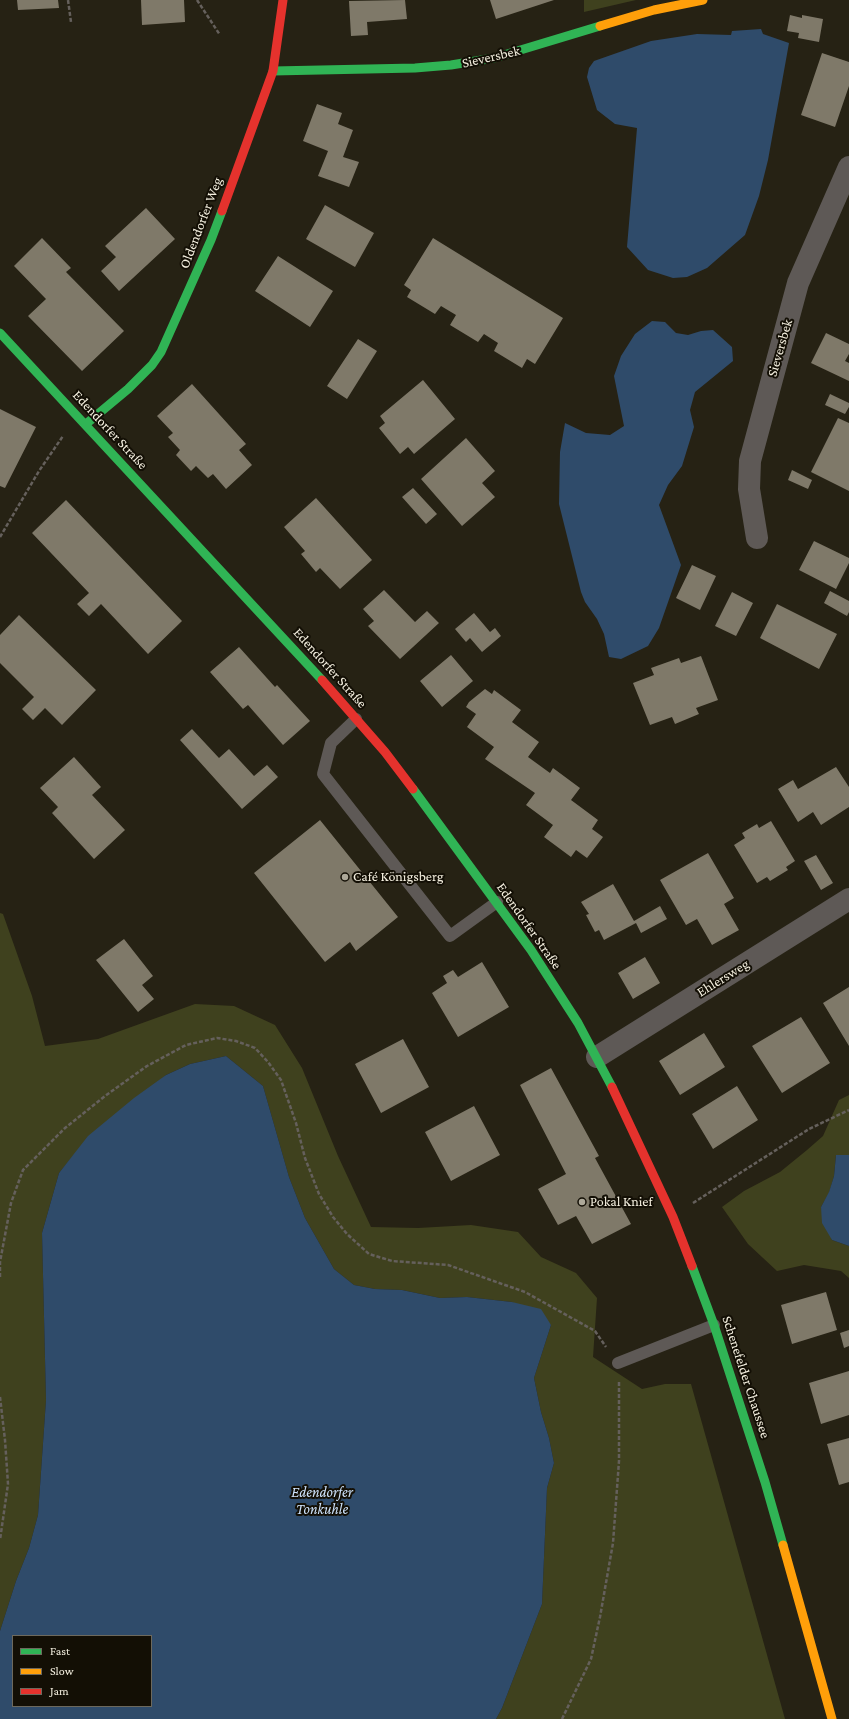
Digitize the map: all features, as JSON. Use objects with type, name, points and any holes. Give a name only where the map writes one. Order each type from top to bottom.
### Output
[{"type":"street","name":"Oldendorfer Weg","points":[[86,424],[128,389],[152,365],[161,352],[211,240],[273,71],[283,0]]},
{"type":"street","name":"Sieversbek","points":[[273,71],[415,68],[458,64],[494,58],[654,10],[702,0]]},
{"type":"street","name":"Sieversbek","points":[[757,538],[749,488],[750,461],[798,284],[849,167]]},
{"type":"street","name":"Edendorfer Straße","points":[[0,332],[313,669],[385,752],[531,950],[578,1022],[596,1057]]},
{"type":"street","name":"Ehlersweg","points":[[596,1057],[849,899]]},
{"type":"street","name":"Schenefelder Chaussee","points":[[596,1057],[630,1122],[673,1217],[714,1325],[765,1482],[832,1719]]},
{"type":"lane","points":[[356,719],[331,742],[323,774],[450,936],[497,902]]},
{"type":"lane","points":[[618,1363],[714,1325]]},
{"type":"path","points":[[68,0],[71,22]]},
{"type":"path","points":[[197,0],[220,35]]},
{"type":"path","points":[[0,537],[39,471],[78,415]]},
{"type":"path","points":[[0,1276],[0,1262],[11,1203],[23,1170],[65,1128],[105,1096],[147,1066],[186,1045],[217,1038],[236,1041],[256,1048],[281,1080],[296,1123],[305,1158],[319,1194],[333,1217],[369,1254],[392,1261],[448,1265],[525,1292],[595,1331],[618,1363],[619,1461],[613,1543],[600,1617],[590,1660],[562,1719]]},
{"type":"path","points":[[673,1217],[809,1129],[849,1110]]},
{"type":"path","points":[[0,1397],[8,1484],[0,1540]]},
{"type":"green space","points":[[584,0],[636,0],[584,12]]},
{"type":"green space","points":[[0,913],[3,914],[32,996],[45,1046],[98,1039],[195,1004],[234,1006],[275,1025],[302,1068],[338,1156],[371,1227],[418,1228],[471,1225],[518,1232],[541,1257],[576,1273],[597,1298],[593,1357],[642,1389],[665,1384],[691,1384],[785,1719],[496,1719],[502,1708],[542,1604],[547,1488],[554,1463],[534,1378],[551,1325],[512,1302],[467,1297],[440,1298],[402,1290],[375,1289],[354,1285],[334,1269],[305,1218],[289,1177],[263,1086],[226,1056],[190,1064],[166,1075],[73,1156],[59,1173],[42,1233],[46,1400],[38,1515],[29,1548],[16,1581],[0,1631]]},
{"type":"green space","points":[[849,1095],[849,1155],[836,1155],[834,1176],[829,1193],[821,1207],[832,1240],[849,1246],[849,1278],[841,1271],[804,1265],[777,1271],[748,1244],[722,1207],[744,1191],[780,1172],[823,1136],[839,1100]]},
{"type":"water","points":[[761,29],[763,34],[789,43],[768,160],[759,196],[745,235],[707,268],[687,277],[673,278],[648,270],[627,247],[637,128],[615,124],[597,110],[587,77],[589,68],[594,61],[651,41],[697,34],[731,35],[732,31]]},
{"type":"water","points":[[652,321],[665,322],[676,333],[688,335],[701,331],[713,330],[732,347],[733,361],[695,392],[690,410],[694,427],[682,466],[668,485],[659,505],[681,565],[659,628],[648,646],[621,659],[609,657],[604,634],[597,619],[585,602],[581,592],[559,504],[560,452],[565,423],[586,433],[610,435],[624,426],[614,376],[621,356],[635,334]]},
{"type":"water","name":"Edendorfer Tonkuhle","points":[[226,1056],[263,1086],[289,1177],[305,1218],[334,1269],[354,1285],[375,1289],[402,1290],[440,1298],[467,1297],[512,1302],[541,1309],[551,1325],[534,1378],[554,1463],[547,1488],[542,1604],[502,1708],[496,1719],[0,1719],[0,1631],[16,1581],[29,1548],[38,1515],[46,1400],[42,1233],[59,1173],[88,1136],[134,1098],[166,1075],[190,1064]]},
{"type":"water","points":[[836,1155],[849,1155],[849,1246],[832,1240],[822,1223],[821,1207],[829,1192],[834,1176]]},
{"type":"building","points":[[17,0],[58,0],[59,8],[18,10]]},
{"type":"building","points":[[141,0],[184,0],[185,22],[142,25]]},
{"type":"building","points":[[405,0],[407,19],[367,22],[368,35],[351,36],[349,1]]},
{"type":"building","points":[[490,0],[554,0],[496,19]]},
{"type":"building","points":[[790,15],[802,18],[802,15],[823,19],[819,42],[798,38],[799,33],[787,31]]},
{"type":"building","points":[[822,53],[849,62],[849,86],[835,127],[801,115]]},
{"type":"building","points":[[317,104],[342,113],[338,124],[353,130],[343,157],[359,162],[349,187],[318,176],[328,151],[303,141]]},
{"type":"building","points":[[325,205],[374,233],[355,267],[306,239]]},
{"type":"building","points":[[146,208],[175,239],[119,291],[101,271],[116,257],[105,246]]},
{"type":"building","points":[[42,238],[71,268],[66,272],[124,331],[82,371],[28,316],[46,299],[14,266]]},
{"type":"building","points":[[433,238],[563,318],[535,364],[527,359],[522,368],[494,351],[498,343],[484,334],[478,342],[450,325],[456,315],[441,306],[435,314],[407,297],[411,290],[404,285]]},
{"type":"building","points":[[278,256],[333,291],[310,327],[255,291]]},
{"type":"building","points":[[826,333],[849,344],[849,354],[845,361],[849,363],[849,381],[811,363]]},
{"type":"building","points":[[358,339],[377,351],[347,399],[327,386]]},
{"type":"building","points":[[423,380],[455,419],[414,454],[408,447],[400,454],[379,428],[385,423],[380,416]]},
{"type":"building","points":[[192,384],[246,444],[239,450],[252,465],[226,489],[213,474],[208,478],[196,466],[191,471],[176,455],[180,450],[168,437],[173,433],[157,416]]},
{"type":"building","points":[[830,394],[849,403],[849,407],[845,414],[825,405]]},
{"type":"building","points":[[0,409],[36,427],[5,488],[0,486]]},
{"type":"building","points":[[838,418],[849,423],[849,491],[811,472]]},
{"type":"building","points":[[466,438],[495,471],[482,483],[495,497],[462,526],[421,479]]},
{"type":"building","points":[[792,470],[812,480],[808,489],[788,480]]},
{"type":"building","points":[[413,488],[437,514],[426,524],[402,497]]},
{"type":"building","points":[[316,498],[372,560],[340,589],[320,568],[316,572],[301,554],[305,551],[284,527]]},
{"type":"building","points":[[66,500],[182,621],[148,654],[101,604],[89,616],[77,604],[89,593],[32,533]]},
{"type":"building","points":[[814,541],[849,558],[849,563],[836,589],[799,570]]},
{"type":"building","points":[[692,565],[716,576],[700,610],[676,598]]},
{"type":"building","points":[[384,590],[415,622],[427,611],[439,623],[400,659],[368,626],[374,621],[363,609]]},
{"type":"building","points":[[830,591],[849,601],[849,612],[847,616],[824,603]]},
{"type":"building","points":[[732,592],[753,603],[736,636],[715,626]]},
{"type":"building","points":[[777,604],[837,634],[819,669],[760,638]]},
{"type":"building","points":[[474,613],[490,632],[495,628],[501,636],[482,652],[470,638],[466,642],[455,629]]},
{"type":"building","points":[[19,615],[96,690],[62,725],[45,708],[33,720],[22,709],[34,697],[0,663],[0,635]]},
{"type":"building","points":[[239,647],[275,687],[277,685],[310,721],[283,745],[248,705],[243,709],[210,672]]},
{"type":"building","points":[[451,655],[473,681],[442,707],[420,681]]},
{"type":"building","points":[[701,656],[718,700],[696,708],[699,714],[675,724],[672,717],[650,725],[633,683],[654,675],[651,668],[679,658],[681,663]]},
{"type":"building","points":[[485,689],[492,694],[494,690],[521,710],[512,722],[539,742],[528,757],[550,773],[553,768],[580,788],[571,800],[598,820],[592,829],[603,837],[587,858],[576,850],[571,857],[544,837],[553,825],[526,805],[535,793],[485,759],[494,747],[467,727],[476,714],[466,707],[469,702]]},
{"type":"building","points":[[192,729],[219,758],[229,749],[254,776],[267,765],[278,777],[242,809],[180,740]]},
{"type":"building","points":[[74,757],[101,787],[92,795],[125,830],[94,859],[52,813],[58,807],[40,788]]},
{"type":"building","points":[[836,767],[849,787],[849,807],[821,825],[813,812],[798,822],[778,789],[793,780],[798,789]]},
{"type":"building","points":[[320,820],[398,917],[356,951],[350,942],[325,962],[254,873]]},
{"type":"building","points":[[771,821],[795,861],[786,867],[788,870],[770,881],[767,877],[757,883],[734,845],[745,838],[742,833],[757,824],[759,828]]},
{"type":"building","points":[[708,853],[734,898],[724,904],[739,930],[712,945],[697,919],[686,925],[660,880]]},
{"type":"building","points":[[816,855],[833,883],[821,890],[804,861]]},
{"type":"building","points":[[613,884],[634,921],[660,906],[667,919],[641,933],[636,923],[604,940],[599,930],[595,932],[586,915],[589,914],[581,902]]},
{"type":"building","points":[[124,939],[153,976],[142,985],[154,999],[138,1012],[96,960]]},
{"type":"building","points":[[645,957],[660,983],[633,999],[618,973]]},
{"type":"building","points":[[482,962],[509,1007],[458,1037],[432,993],[447,983],[443,976],[453,970],[458,977]]},
{"type":"building","points":[[849,987],[849,1046],[823,1003]]},
{"type":"building","points":[[801,1017],[830,1063],[782,1093],[752,1046]]},
{"type":"building","points":[[704,1033],[725,1067],[680,1095],[659,1061]]},
{"type":"building","points":[[403,1039],[429,1087],[381,1113],[355,1064]]},
{"type":"building","points":[[551,1068],[599,1156],[595,1158],[631,1224],[592,1244],[576,1216],[558,1225],[538,1189],[566,1174],[520,1085]]},
{"type":"building","points":[[737,1086],[758,1120],[713,1149],[692,1114]]},
{"type":"building","points":[[474,1106],[500,1155],[451,1181],[425,1132]]},
{"type":"building","points":[[826,1292],[837,1330],[792,1344],[781,1305]]},
{"type":"building","points":[[849,1330],[849,1346],[844,1348],[840,1333]]},
{"type":"building","points":[[849,1371],[849,1415],[821,1424],[809,1383]]},
{"type":"building","points":[[849,1438],[849,1482],[839,1485],[827,1444]]},
{"type":"traffic: fast","points":[[273,71],[415,68],[451,65],[494,58],[600,26]]},
{"type":"traffic: fast","points":[[86,424],[128,389],[152,365],[161,352],[211,240],[222,211]]},
{"type":"traffic: fast","points":[[0,333],[322,680]]},
{"type":"traffic: fast","points":[[413,789],[531,950],[578,1023],[612,1087]]},
{"type":"traffic: fast","points":[[692,1266],[714,1325],[765,1482],[783,1545]]},
{"type":"traffic: slow","points":[[600,26],[654,10],[703,0]]},
{"type":"traffic: slow","points":[[783,1545],[832,1719]]},
{"type":"traffic: jam","points":[[222,211],[273,71],[283,0]]},
{"type":"traffic: jam","points":[[322,680],[385,752],[413,789]]},
{"type":"traffic: jam","points":[[612,1087],[673,1217],[692,1266]]},
{"type":"place","name":"Café Königsberg","points":[[345,877]]},
{"type":"place","name":"Pokal Knief","points":[[582,1202]]}]
